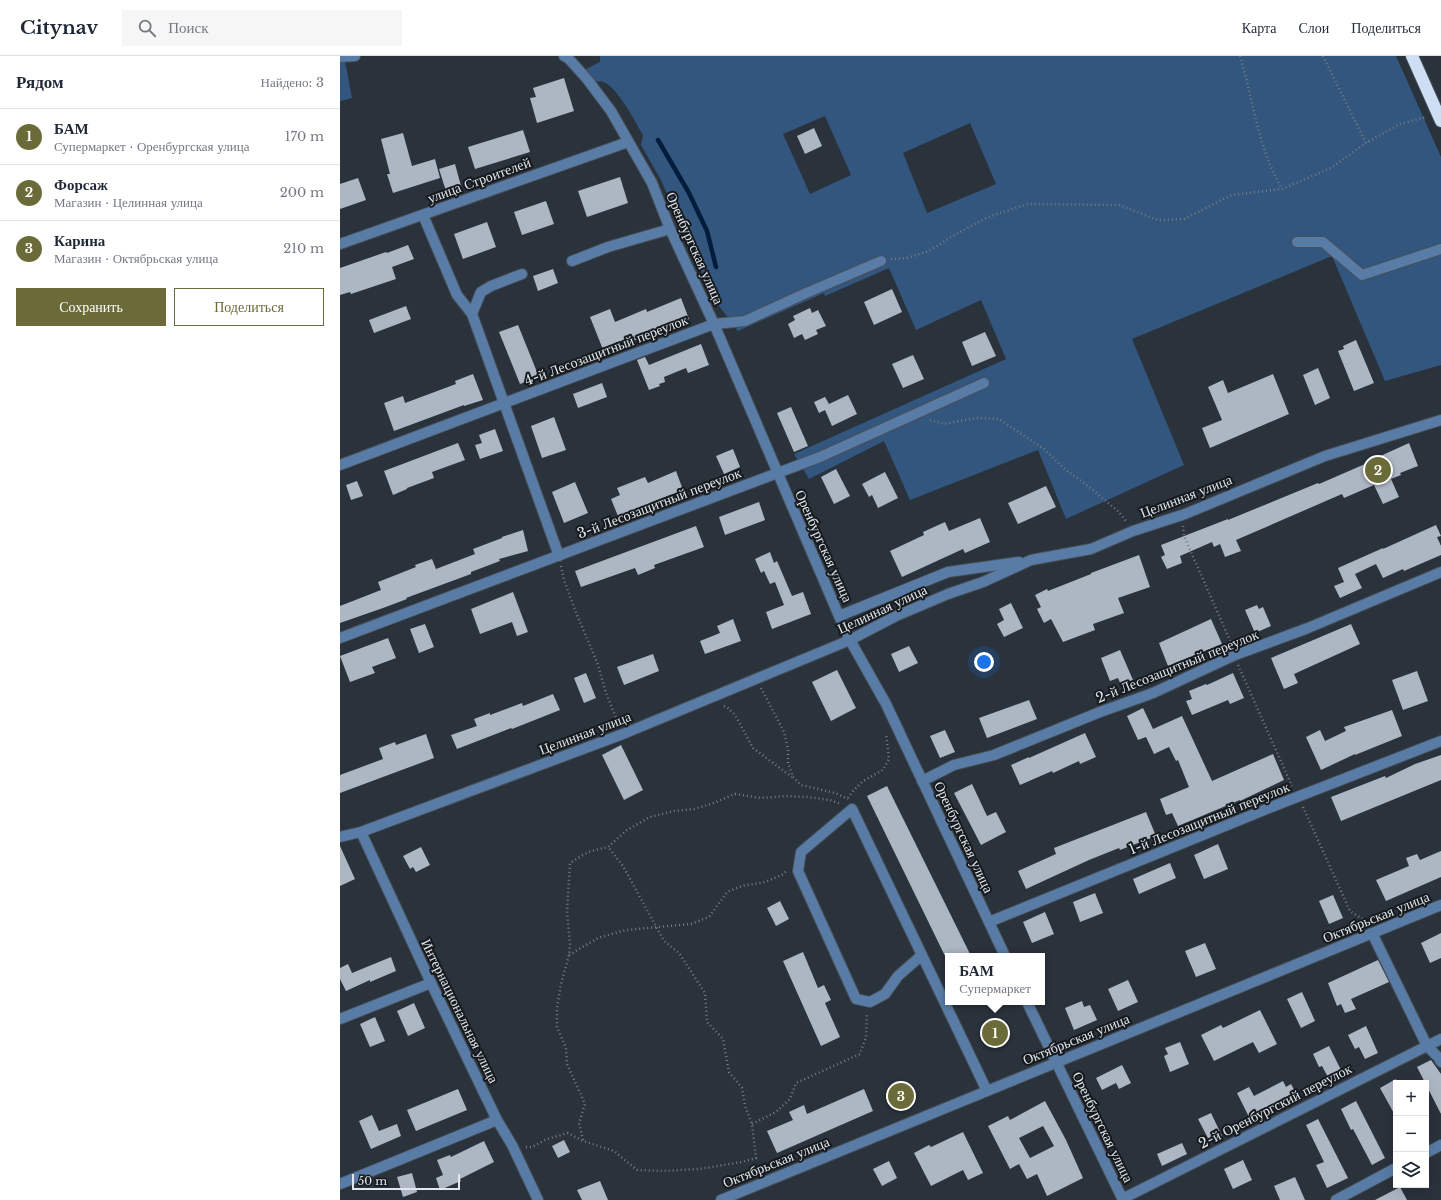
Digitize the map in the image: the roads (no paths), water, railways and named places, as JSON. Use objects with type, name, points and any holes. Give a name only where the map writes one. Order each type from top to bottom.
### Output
[{"type":"highway","points":[[1412,56],[1439,117]]},
{"type":"street","points":[[340,57],[355,56]]},
{"type":"street","name":"Оренбургская улица","points":[[564,56],[587,79],[611,111],[652,183],[670,229],[714,324],[839,616],[850,640],[886,704],[1004,953]]},
{"type":"street","name":"улица Строителей","points":[[340,244],[628,142]]},
{"type":"street","points":[[423,215],[457,295],[472,314],[559,556]]},
{"type":"street","points":[[572,261],[608,247],[670,229]]},
{"type":"street","points":[[1298,242],[1323,242],[1362,275],[1441,249]]},
{"type":"street","name":"4-й Лесозащитный переулок","points":[[340,465],[714,324],[745,321],[881,261]]},
{"type":"street","points":[[472,314],[481,292],[491,286],[522,274]]},
{"type":"street","name":"3-й Лесозащитный переулок","points":[[340,638],[820,457],[908,419],[984,383]]},
{"type":"street","name":"Целинная улица","points":[[340,837],[361,832],[623,734],[850,640],[896,616],[948,594],[983,582],[1031,560],[1090,549],[1133,531],[1185,514],[1325,456],[1441,420]]},
{"type":"street","points":[[839,616],[948,572],[1031,560]]},
{"type":"street","name":"2-й Лесозащитный переулок","points":[[922,781],[954,765],[994,755],[1100,712],[1153,693],[1235,655],[1308,628],[1441,572]]},
{"type":"street","name":"1-й Лесозащитный переулок","points":[[989,922],[1441,741]]},
{"type":"street","points":[[922,955],[898,976],[885,994],[870,1002],[856,999],[798,871],[801,852],[852,809],[922,955],[945,1003]]},
{"type":"street","name":"Интернациональная улица","points":[[361,832],[431,983],[497,1120],[512,1145],[538,1200]]},
{"type":"street","name":"Октябрьская улица","points":[[721,1200],[1441,905]]},
{"type":"street","points":[[1372,933],[1427,1046],[1441,1062]]},
{"type":"street","points":[[340,1019],[431,983]]},
{"type":"street","points":[[946,1005],[987,1091]]},
{"type":"street","name":"Оренбургская улица","points":[[1028,1005],[1122,1200]]},
{"type":"street","name":"2-й Оренбургский переулок","points":[[1122,1200],[1441,1039]]},
{"type":"street","points":[[340,1184],[497,1120]]},
{"type":"street","points":[[1429,1151],[1441,1145]]},
{"type":"street","points":[[1336,1200],[1393,1170]]},
{"type":"waterway","points":[[658,140],[689,193],[707,231],[716,267]]},
{"type":"place","name":"Форсаж","points":[[1378,470]]},
{"type":"place","name":"БАМ","points":[[995,1033]]},
{"type":"place","name":"Карина","points":[[901,1096]]}]
